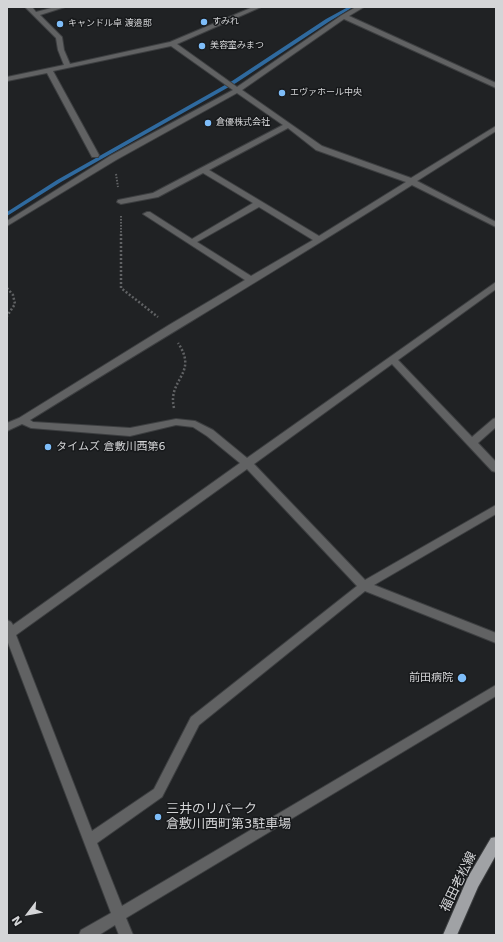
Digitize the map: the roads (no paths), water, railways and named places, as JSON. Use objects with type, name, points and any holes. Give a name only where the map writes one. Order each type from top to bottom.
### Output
[{"type":"main road","name":"福田老松線","points":[[450,935],[473,882],[496,843]]},
{"type":"street","points":[[28,7],[59,37],[61,50],[68,66]]},
{"type":"street","points":[[35,14],[62,7]]},
{"type":"street","points":[[7,79],[172,44],[258,7]]},
{"type":"street","points":[[7,224],[360,7]]},
{"type":"street","points":[[344,16],[496,86]]},
{"type":"street","points":[[172,44],[288,125],[318,148],[411,181],[496,226]]},
{"type":"street","points":[[49,70],[95,155]]},
{"type":"street","points":[[121,202],[156,195],[288,125]]},
{"type":"street","points":[[7,427],[22,420],[169,328],[318,240],[496,128]]},
{"type":"street","points":[[204,170],[318,240]]},
{"type":"street","points":[[192,242],[259,203]]},
{"type":"street","points":[[147,214],[251,280]]},
{"type":"street","points":[[126,935],[89,841],[12,656],[9,629],[393,360],[496,285]]},
{"type":"street","points":[[393,360],[496,468]]},
{"type":"street","points":[[22,420],[31,425],[130,432],[176,422],[195,424],[210,433],[247,463],[364,586],[496,638]]},
{"type":"street","points":[[472,443],[496,421]]},
{"type":"street","points":[[89,841],[158,793],[195,721],[364,586],[496,509]]},
{"type":"street","points":[[86,935],[496,690]]},
{"type":"waterway","points":[[7,214],[59,181],[234,82],[328,20],[351,7]]},
{"type":"place","name":"すみれ","points":[[204,22]]},
{"type":"place","name":"キャンドル卓 渡邉邸","points":[[60,24]]},
{"type":"place","name":"美容室みまつ","points":[[202,46]]},
{"type":"place","name":"エヴァホール中央","points":[[282,93]]},
{"type":"place","name":"倉優株式会社","points":[[208,123]]},
{"type":"place","name":"タイムズ 倉敷川西第6","points":[[48,447]]},
{"type":"place","name":"前田病院","points":[[462,678]]},
{"type":"place","name":"三井のリパーク 倉敷川西町第3駐車場","points":[[158,817]]}]
